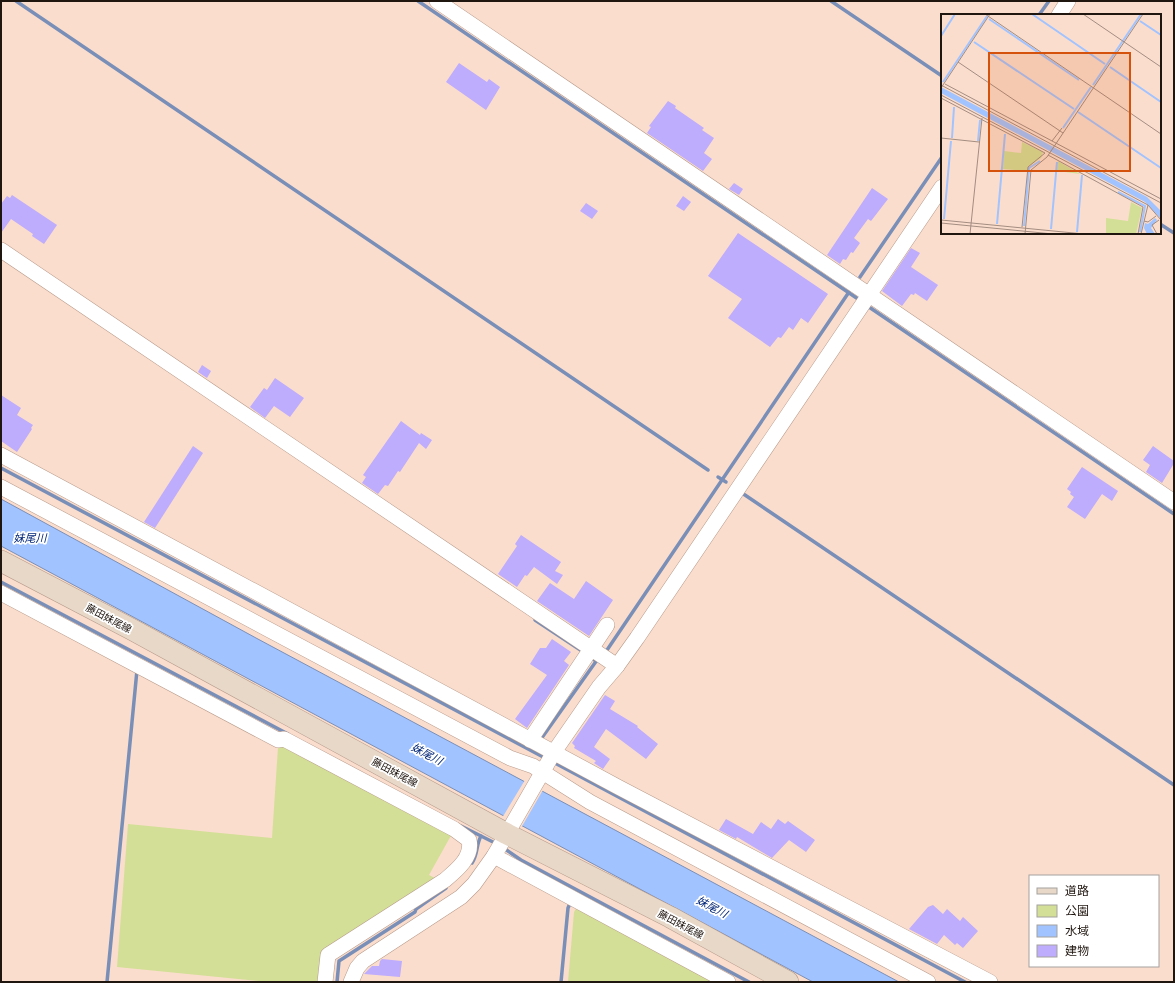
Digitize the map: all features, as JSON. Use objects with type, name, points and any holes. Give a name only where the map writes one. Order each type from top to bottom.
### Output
[{"type":"main road","name":"藤田妹尾線","points":[[1,561],[131,629],[503,842],[670,918],[788,982]]},
{"type":"street","points":[[437,1],[866,300],[940,344],[1174,502]]},
{"type":"street","points":[[1059,14],[1068,1]]},
{"type":"street","points":[[530,740],[599,657],[866,300],[941,188]]},
{"type":"street","points":[[1,250],[599,657]]},
{"type":"street","points":[[1,455],[530,740],[547,764],[590,802],[928,982]]},
{"type":"street","points":[[1,487],[510,758],[533,766],[547,764],[990,982]]},
{"type":"street","points":[[1,593],[278,740],[284,739],[454,829],[469,840],[470,847],[460,868],[433,900],[363,961],[357,968],[351,982]]},
{"type":"street","points":[[326,982],[328,955],[433,900],[468,890],[503,842],[547,764],[599,687],[599,657],[607,626]]},
{"type":"street","points":[[503,842],[572,899],[728,982]]},
{"type":"green space","points":[[284,742],[453,832],[429,875],[439,880],[327,950],[321,982],[268,982],[117,967],[128,824],[272,838],[278,747]]},
{"type":"green space","points":[[577,907],[719,982],[568,982],[574,912]]},
{"type":"water","name":"妹尾川","points":[[1,499],[256,638],[899,982],[813,982],[1,546]]},
{"type":"pier","points":[[525,780],[543,790],[521,828],[502,818]]},
{"type":"building","points":[[459,63],[487,82],[489,79],[500,87],[486,110],[446,82]]},
{"type":"building","points":[[668,101],[676,106],[675,108],[704,128],[702,130],[714,138],[704,153],[712,159],[703,171],[647,133],[651,127],[649,126]]},
{"type":"building","points":[[734,183],[743,189],[739,195],[729,189]]},
{"type":"building","points":[[872,188],[888,199],[871,221],[868,219],[854,238],[860,243],[853,253],[851,252],[846,260],[843,259],[840,264],[827,255]]},
{"type":"building","points":[[12,195],[57,225],[44,244],[32,236],[33,234],[11,219],[1,233],[1,204],[7,196],[10,198]]},
{"type":"building","points":[[683,196],[691,202],[684,211],[676,206]]},
{"type":"building","points":[[586,203],[598,211],[592,219],[580,211]]},
{"type":"building","points":[[738,233],[828,294],[808,323],[801,318],[793,330],[789,327],[781,338],[778,337],[770,347],[728,318],[742,299],[708,276]]},
{"type":"building","points":[[911,248],[920,253],[911,267],[938,285],[927,301],[915,293],[914,295],[911,294],[902,306],[882,291]]},
{"type":"building","points":[[202,365],[211,371],[207,378],[198,372]]},
{"type":"building","points":[[275,378],[304,398],[290,417],[274,406],[265,418],[250,407],[264,388],[267,390]]},
{"type":"building","points":[[1,395],[21,408],[17,415],[33,425],[17,452],[1,441]]},
{"type":"building","points":[[401,421],[420,435],[421,433],[432,440],[426,449],[419,443],[400,472],[398,471],[388,486],[385,485],[378,494],[362,483],[366,477],[363,475]]},
{"type":"building","points":[[193,446],[203,453],[155,528],[144,522]]},
{"type":"building","points":[[1153,446],[1174,461],[1162,483],[1146,472],[1150,465],[1143,460]]},
{"type":"building","points":[[1082,467],[1118,491],[1112,501],[1102,494],[1085,519],[1067,507],[1074,497],[1067,489]]},
{"type":"building","points":[[521,535],[561,562],[555,571],[563,575],[557,584],[534,567],[527,576],[525,575],[517,587],[498,574],[517,546],[515,544]]},
{"type":"building","points":[[586,581],[613,600],[589,636],[537,601],[550,583],[574,599]]},
{"type":"building","points":[[552,639],[571,652],[564,661],[569,665],[527,728],[515,719],[547,675],[530,664],[540,648],[546,648]]},
{"type":"building","points":[[605,695],[615,701],[610,709],[638,726],[637,727],[658,744],[646,759],[606,729],[594,747],[610,759],[603,769],[594,763],[596,761],[574,748],[575,746],[572,743]]},
{"type":"building","points":[[726,819],[753,834],[761,822],[771,829],[778,819],[785,824],[788,821],[815,840],[806,852],[789,840],[772,858],[737,837],[736,839],[719,830]]},
{"type":"building","points":[[933,905],[943,914],[947,909],[960,921],[963,917],[978,931],[963,948],[957,943],[955,945],[944,935],[937,944],[909,929],[928,907]]},
{"type":"building","points":[[382,959],[402,961],[400,977],[364,974],[372,966],[379,966]]},
{"type":"waterway","points":[[16,1],[708,470]]},
{"type":"waterway","points":[[418,1],[861,301]]},
{"type":"waterway","points":[[831,1],[941,75]]},
{"type":"waterway","points":[[1040,14],[1049,1]]},
{"type":"waterway","points":[[860,277],[941,158]]},
{"type":"waterway","points":[[1161,225],[1174,233]]},
{"type":"waterway","points":[[605,653],[849,292]]},
{"type":"waterway","points":[[866,305],[1174,514]]},
{"type":"waterway","points":[[1,468],[545,758]]},
{"type":"waterway","points":[[718,477],[726,482]]},
{"type":"waterway","points":[[742,493],[1174,785]]},
{"type":"waterway","points":[[1,582],[288,734]]},
{"type":"waterway","points":[[535,620],[585,653]]},
{"type":"waterway","points":[[590,657],[596,661]]},
{"type":"waterway","points":[[541,739],[597,660]]},
{"type":"waterway","points":[[107,982],[137,670]]},
{"type":"waterway","points":[[553,762],[965,982]]},
{"type":"waterway","points":[[461,826],[497,844]]},
{"type":"waterway","points":[[472,863],[481,836]]},
{"type":"waterway","points":[[502,847],[521,860],[749,982]]},
{"type":"waterway","points":[[337,982],[339,961],[415,912],[416,909],[446,888]]},
{"type":"waterway","points":[[561,982],[568,908],[571,901]]}]
